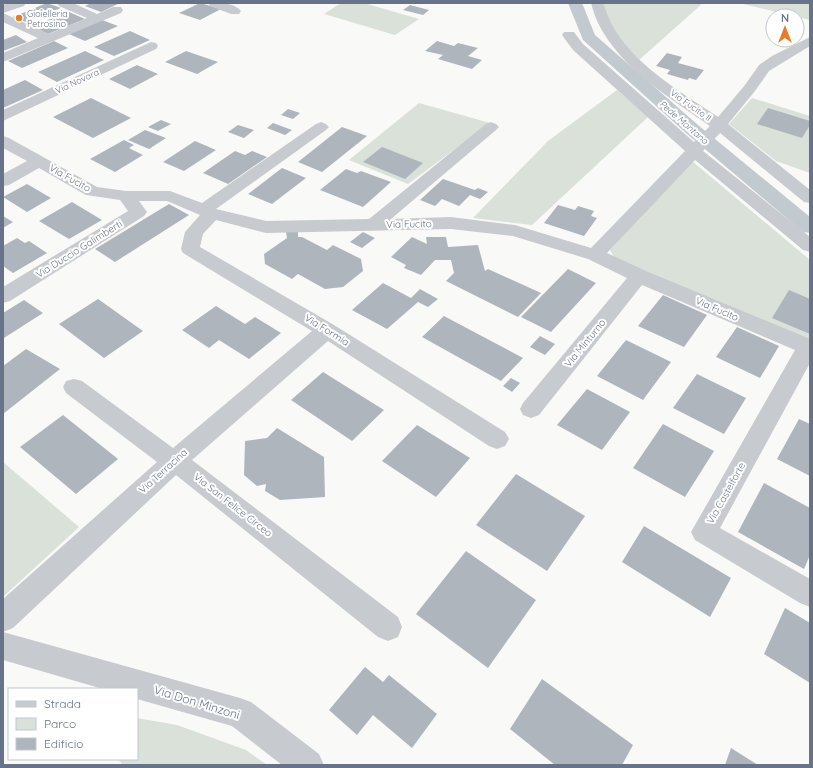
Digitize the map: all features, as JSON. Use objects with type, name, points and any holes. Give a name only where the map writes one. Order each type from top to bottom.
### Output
[{"type":"street","points":[[3,9],[20,3]]},
{"type":"street","points":[[63,3],[92,15]]},
{"type":"street","points":[[214,3],[235,11]]},
{"type":"street","name":"Via Fucito II","points":[[596,255],[715,129],[630,58],[612,38],[602,20],[597,3]]},
{"type":"street","points":[[3,58],[117,10]]},
{"type":"street","points":[[3,17],[50,39]]},
{"type":"street","points":[[569,35],[578,47],[810,246]]},
{"type":"street","points":[[810,41],[764,68],[750,88],[715,129],[810,198]]},
{"type":"street","name":"Via Novara","points":[[3,116],[151,46]]},
{"type":"street","points":[[208,212],[321,127]]},
{"type":"street","points":[[373,224],[491,127]]},
{"type":"street","name":"Via Fucito","points":[[3,141],[92,191],[126,196],[170,196],[208,212],[266,227],[451,223],[515,231],[596,255],[639,276],[809,348]]},
{"type":"street","points":[[3,181],[40,161]]},
{"type":"street","name":"Via Duccio Galimberti","points":[[3,296],[138,212],[126,196]]},
{"type":"street","name":"Via Formia","points":[[208,212],[194,232],[190,249],[327,330],[497,439]]},
{"type":"street","name":"Via Minturno","points":[[531,410],[639,276]]},
{"type":"street","name":"Via Terracina","points":[[3,618],[174,461],[327,330]]},
{"type":"street","name":"Via Castelforte","points":[[809,348],[704,532],[810,594]]},
{"type":"street","name":"Via San Felice Circeo","points":[[74,387],[191,472],[388,627]]},
{"type":"street","name":"Via Don Minzoni","points":[[3,646],[240,713],[308,765]]},
{"type":"green space","points":[[341,3],[364,3],[419,19],[395,35],[324,14]]},
{"type":"green space","points":[[603,3],[703,3],[639,60],[626,47],[612,28]]},
{"type":"green space","points":[[739,3],[810,3],[810,20],[805,19],[805,8],[765,8],[765,9]]},
{"type":"green space","points":[[617,90],[648,117],[532,225],[473,218],[548,141]]},
{"type":"green space","points":[[752,98],[810,116],[810,173],[776,161],[729,124]]},
{"type":"green space","points":[[419,103],[490,123],[408,184],[349,160]]},
{"type":"green space","points":[[692,161],[810,260],[810,343],[615,259],[610,250]]},
{"type":"green space","points":[[3,462],[79,527],[3,597]]},
{"type":"green space","points":[[138,718],[177,725],[246,750],[267,765],[123,765],[119,760],[138,760]]},
{"type":"building","points":[[47,3],[61,8],[26,22],[13,17]]},
{"type":"building","points":[[91,3],[120,3],[101,12],[85,6]]},
{"type":"building","points":[[200,3],[221,9],[200,20],[179,13]]},
{"type":"building","points":[[410,5],[429,10],[423,15],[403,10]]},
{"type":"building","points":[[69,12],[85,19],[48,34],[32,26]]},
{"type":"building","points":[[102,20],[118,26],[85,41],[69,34]]},
{"type":"building","points":[[130,31],[150,40],[114,56],[94,47]]},
{"type":"building","points":[[16,35],[27,42],[3,51],[3,40]]},
{"type":"building","points":[[54,41],[68,48],[22,68],[8,61]]},
{"type":"building","points":[[437,41],[454,46],[458,43],[478,48],[468,56],[482,60],[472,69],[438,59],[443,55],[425,51]]},
{"type":"building","points":[[85,51],[104,60],[57,82],[38,72]]},
{"type":"building","points":[[186,51],[218,62],[197,74],[165,62]]},
{"type":"building","points":[[667,53],[682,57],[678,63],[704,70],[696,80],[689,78],[688,80],[667,74],[670,70],[656,66]]},
{"type":"building","points":[[137,65],[158,74],[130,89],[109,79]]},
{"type":"building","points":[[25,80],[43,90],[3,108],[3,90]]},
{"type":"building","points":[[91,98],[131,118],[93,138],[53,117]]},
{"type":"building","points":[[768,108],[810,121],[810,125],[802,138],[757,124]]},
{"type":"building","points":[[288,109],[300,113],[293,119],[281,115]]},
{"type":"building","points":[[161,120],[171,124],[158,131],[148,127]]},
{"type":"building","points":[[273,123],[292,130],[285,135],[267,128]]},
{"type":"building","points":[[238,125],[254,130],[244,138],[228,132]]},
{"type":"building","points":[[342,127],[367,136],[322,172],[298,162]]},
{"type":"building","points":[[145,130],[166,138],[149,149],[128,140]]},
{"type":"building","points":[[124,140],[134,145],[129,148],[143,155],[115,172],[90,159]]},
{"type":"building","points":[[195,141],[216,150],[184,171],[163,162]]},
{"type":"building","points":[[382,147],[423,163],[405,179],[363,162]]},
{"type":"building","points":[[235,151],[245,155],[252,151],[267,157],[228,184],[203,173]]},
{"type":"building","points":[[282,168],[306,178],[272,204],[248,194]]},
{"type":"building","points":[[346,169],[357,173],[361,171],[391,182],[363,207],[320,190]]},
{"type":"building","points":[[443,179],[475,190],[478,188],[488,192],[480,199],[470,195],[459,206],[442,199],[435,206],[420,200]]},
{"type":"building","points":[[27,184],[51,198],[27,212],[3,197]]},
{"type":"building","points":[[72,202],[102,220],[69,239],[39,221]]},
{"type":"building","points":[[169,204],[189,215],[115,262],[95,249]]},
{"type":"building","points":[[558,205],[575,210],[578,206],[594,211],[591,216],[597,218],[584,236],[544,223]]},
{"type":"building","points":[[3,216],[13,222],[3,228]]},
{"type":"building","points":[[298,231],[298,237],[302,237],[327,250],[333,245],[361,259],[363,271],[343,287],[325,289],[298,274],[292,279],[265,264],[264,254],[287,238],[286,232]]},
{"type":"building","points":[[363,232],[375,238],[362,248],[350,242]]},
{"type":"building","points":[[412,237],[427,244],[426,237],[446,237],[448,247],[478,245],[485,271],[488,269],[541,293],[518,317],[446,281],[454,273],[451,260],[435,260],[421,275],[404,268],[406,265],[391,257]]},
{"type":"building","points":[[17,238],[25,243],[29,241],[47,253],[13,273],[3,266],[3,246]]},
{"type":"building","points":[[568,269],[596,283],[551,332],[521,317]]},
{"type":"building","points":[[383,283],[411,298],[420,289],[438,299],[428,307],[418,302],[387,329],[352,310]]},
{"type":"building","points":[[789,290],[810,299],[810,334],[772,318]]},
{"type":"building","points":[[663,295],[707,315],[684,347],[638,326]]},
{"type":"building","points":[[98,299],[143,331],[104,358],[59,324]]},
{"type":"building","points":[[24,300],[43,313],[4,338],[3,313]]},
{"type":"building","points":[[216,306],[245,324],[255,317],[281,333],[249,359],[219,340],[209,348],[182,330]]},
{"type":"building","points":[[444,316],[523,358],[501,381],[422,337]]},
{"type":"building","points":[[737,327],[779,346],[760,378],[716,357]]},
{"type":"building","points":[[540,336],[555,344],[545,355],[530,347]]},
{"type":"building","points":[[626,340],[671,362],[643,400],[597,376]]},
{"type":"building","points":[[26,349],[60,369],[3,414],[3,366]]},
{"type":"building","points":[[323,372],[384,410],[352,441],[291,400]]},
{"type":"building","points":[[697,374],[746,398],[724,434],[673,408]]},
{"type":"building","points":[[511,378],[520,383],[512,392],[503,386]]},
{"type":"building","points":[[587,389],[630,412],[602,450],[557,425]]},
{"type":"building","points":[[63,415],[118,459],[76,494],[20,447]]},
{"type":"building","points":[[799,419],[810,424],[810,476],[777,459]]},
{"type":"building","points":[[663,424],[714,451],[685,497],[633,468]]},
{"type":"building","points":[[417,425],[470,458],[436,497],[382,461]]},
{"type":"building","points":[[277,428],[324,457],[325,497],[280,500],[265,491],[266,484],[257,486],[244,475],[245,441],[267,438]]},
{"type":"building","points":[[516,474],[585,516],[547,571],[476,525]]},
{"type":"building","points":[[764,483],[810,508],[810,555],[804,569],[738,532]]},
{"type":"building","points":[[644,526],[731,578],[710,617],[622,562]]},
{"type":"building","points":[[466,551],[536,600],[488,668],[416,614]]},
{"type":"building","points":[[785,608],[810,623],[810,683],[764,654]]},
{"type":"building","points":[[365,667],[383,682],[389,675],[437,714],[412,748],[373,715],[357,735],[329,710]]},
{"type":"building","points":[[542,679],[633,745],[622,765],[555,765],[510,729]]},
{"type":"building","points":[[731,748],[758,765],[725,765]]},
{"type":"waterway","name":"Pede Montano","points":[[575,3],[588,37],[692,129],[810,227]]},
{"type":"place","name":"Gioielleria Petrosino","points":[[19,18]]}]
